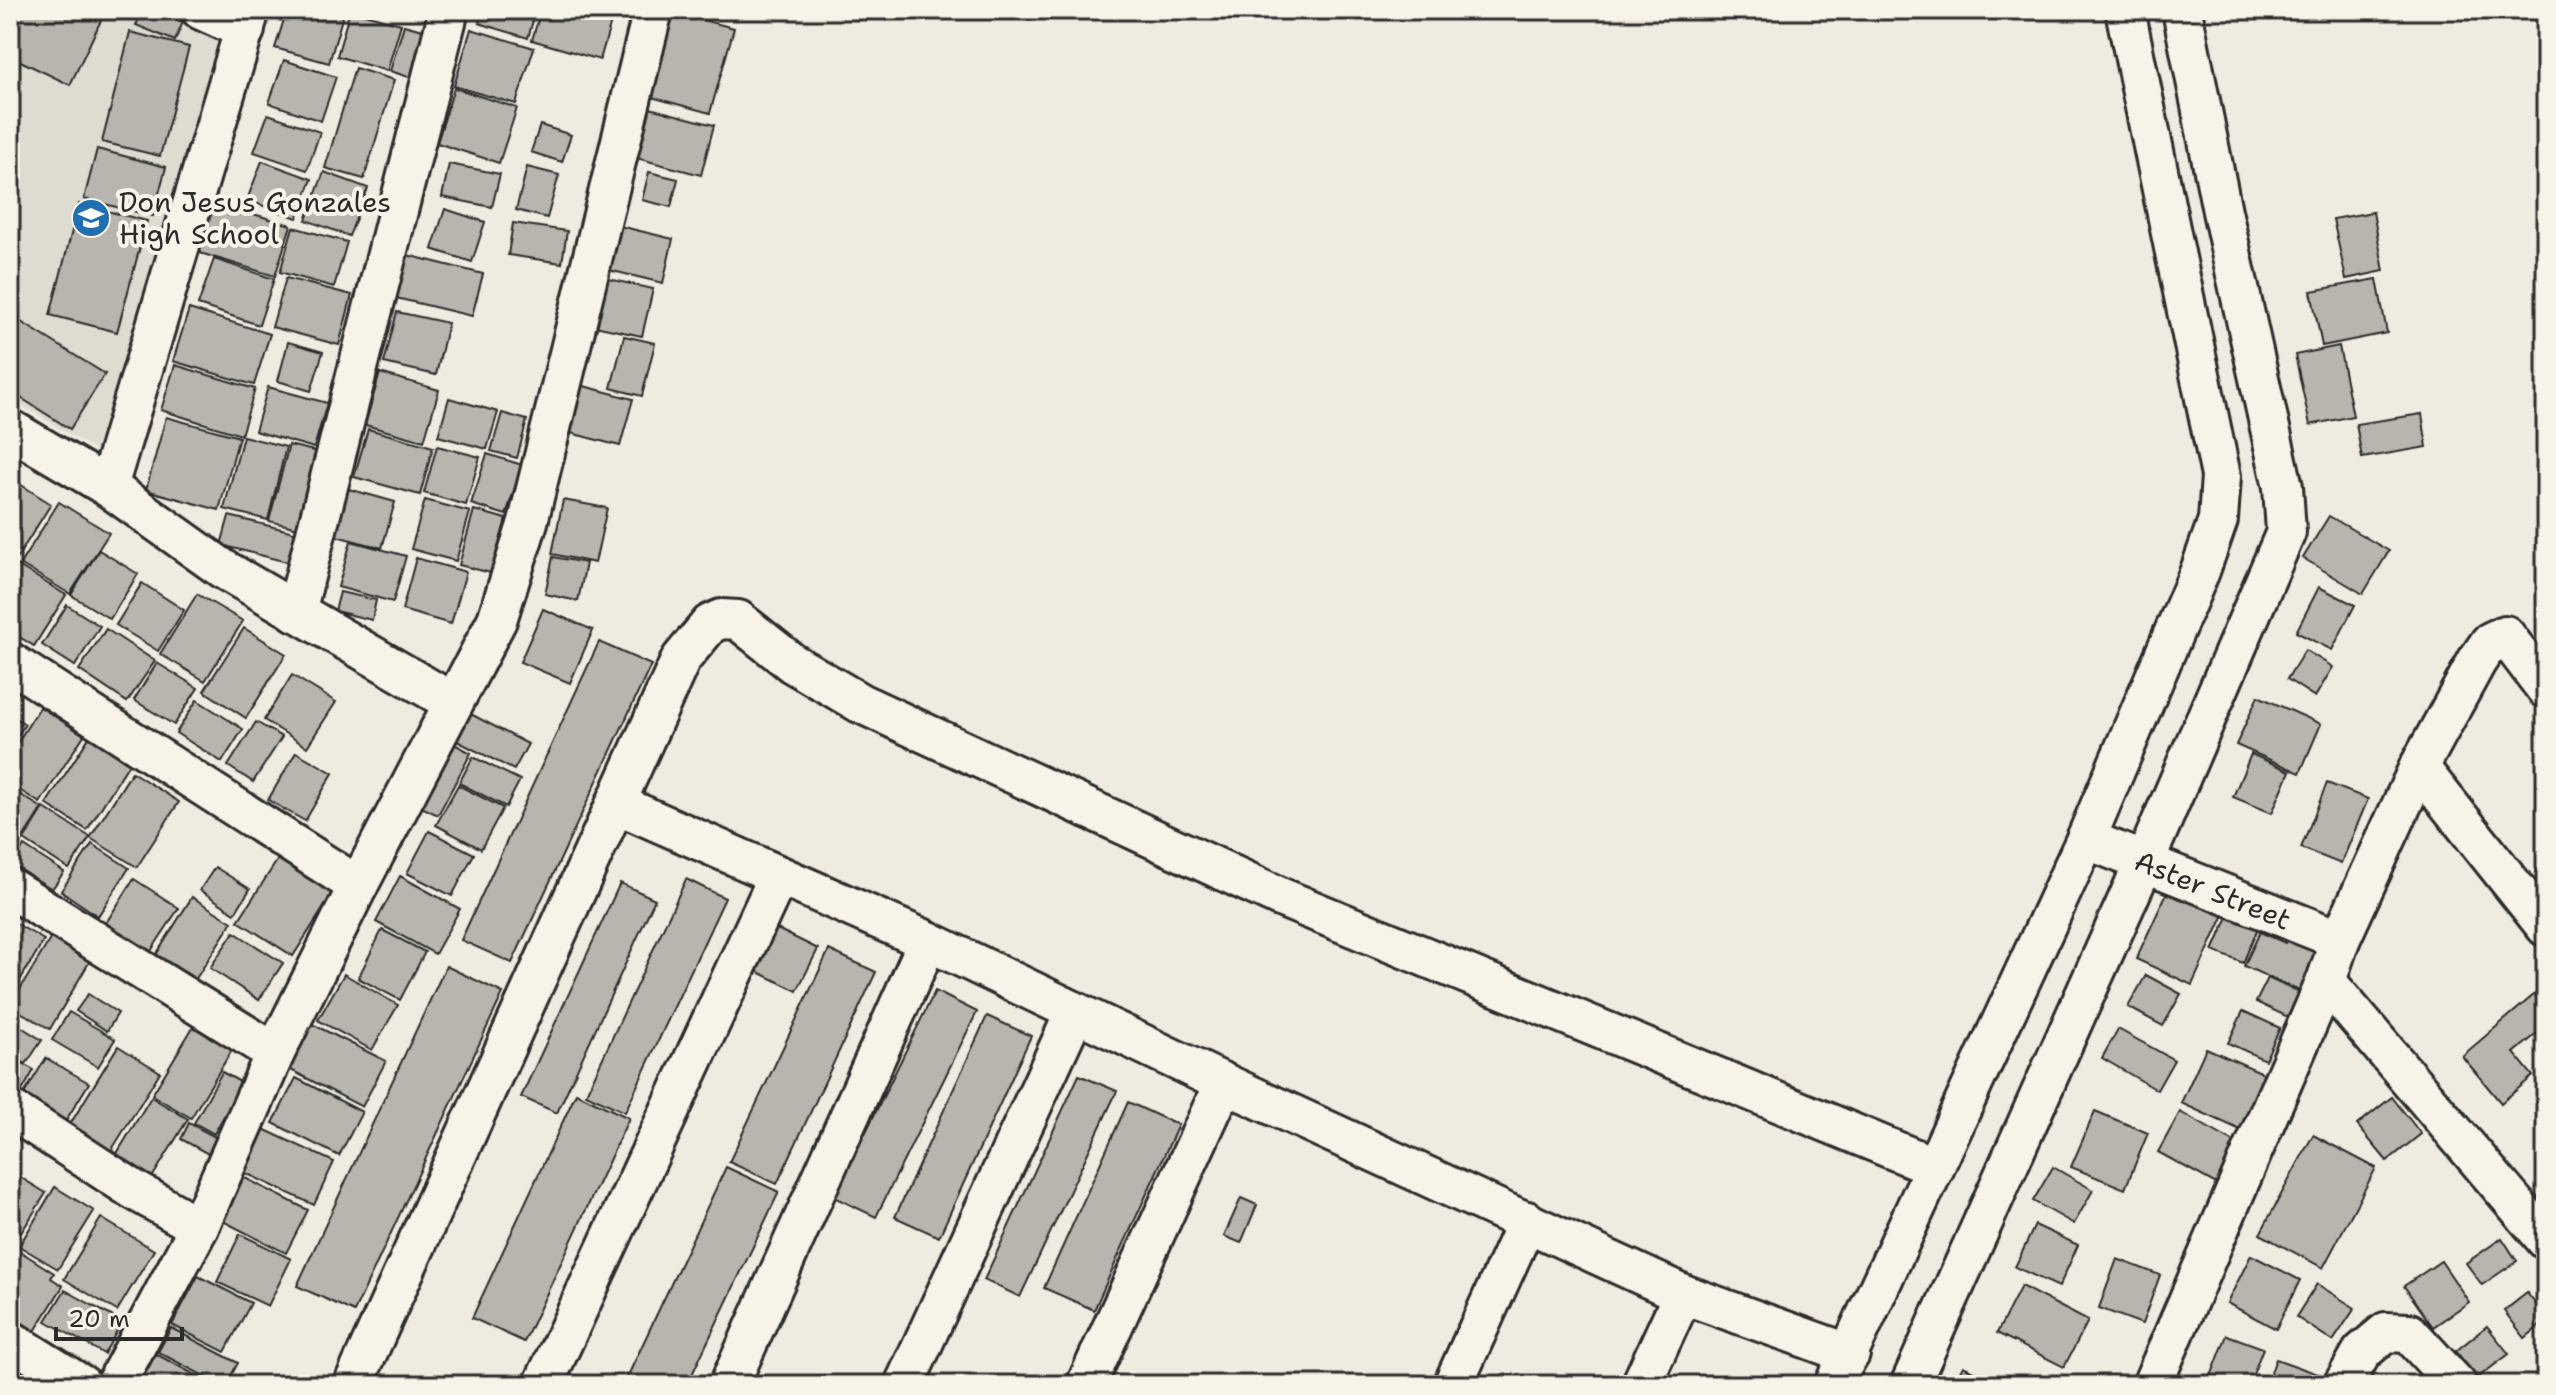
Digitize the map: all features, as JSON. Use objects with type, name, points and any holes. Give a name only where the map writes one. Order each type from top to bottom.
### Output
[{"type":"street","points":[[108,487],[248,20],[201,10]]},
{"type":"street","points":[[296,612],[449,10]]},
{"type":"street","points":[[115,1385],[199,1227],[275,1053],[358,886],[497,620],[528,522],[653,10]]},
{"type":"street","points":[[617,804],[928,941],[1224,1083],[1527,1221],[1842,1370],[2086,839],[2200,571],[2218,520],[2221,476],[2125,10]]},
{"type":"street","points":[[1910,1385],[2144,863],[2286,532],[2283,487],[2222,211],[2182,10]]},
{"type":"street","points":[[10,429],[108,487],[223,569],[452,702]]},
{"type":"street","points":[[353,1385],[681,659],[710,624],[721,619],[738,620],[792,663],[860,703],[1265,890],[1935,1167]]},
{"type":"street","points":[[2152,1385],[2326,981],[2340,940],[2419,767],[2477,661],[2490,642],[2505,635],[2546,689]]},
{"type":"street","points":[[10,662],[358,886]]},
{"type":"street","points":[[2419,767],[2546,927]]},
{"type":"street","name":"Aster Street","points":[[2086,839],[2340,940]]},
{"type":"street","points":[[543,1385],[778,877]]},
{"type":"street","points":[[10,888],[275,1053]]},
{"type":"street","points":[[729,1385],[928,941]]},
{"type":"street","points":[[2326,981],[2546,1240]]},
{"type":"street","points":[[904,1385],[1075,1012]]},
{"type":"street","points":[[1086,1385],[1224,1083]]},
{"type":"street","points":[[10,1109],[134,1190],[199,1227]]},
{"type":"street","points":[[1453,1385],[1527,1221]]},
{"type":"street","points":[[1641,1385],[1683,1294]]},
{"type":"street","points":[[2343,1385],[2362,1352],[2386,1332],[2409,1333],[2457,1385]]},
{"type":"street","points":[[10,1340],[82,1385]]},
{"type":"shaded area","name":"Don Jesus Gonzales High School","points":[[10,10],[170,10],[230,37],[97,451],[10,398]]},
{"type":"building","points":[[10,10],[96,10],[104,14],[70,85],[10,56]]},
{"type":"building","points":[[143,10],[154,10],[183,22],[175,41],[136,25]]},
{"type":"building","points":[[287,10],[324,10],[343,15],[329,63],[275,48]]},
{"type":"building","points":[[350,10],[401,24],[387,71],[337,56]]},
{"type":"building","points":[[483,10],[536,10],[528,38],[479,23]]},
{"type":"building","points":[[541,10],[570,10],[611,22],[600,60],[532,40]]},
{"type":"building","points":[[667,11],[734,28],[710,113],[644,95]]},
{"type":"building","points":[[404,25],[426,31],[412,78],[390,71]]},
{"type":"building","points":[[471,29],[534,48],[516,104],[454,86]]},
{"type":"building","points":[[130,32],[189,47],[160,156],[102,142]]},
{"type":"building","points":[[284,60],[336,77],[321,121],[269,103]]},
{"type":"building","points":[[355,68],[394,80],[364,179],[325,168]]},
{"type":"building","points":[[454,88],[517,108],[499,163],[437,143]]},
{"type":"building","points":[[642,106],[714,125],[701,175],[629,156]]},
{"type":"building","points":[[268,114],[320,132],[307,170],[254,152]]},
{"type":"building","points":[[540,125],[571,135],[562,162],[531,152]]},
{"type":"building","points":[[97,149],[166,167],[153,216],[84,199]]},
{"type":"building","points":[[262,161],[312,179],[297,218],[247,200]]},
{"type":"building","points":[[449,164],[500,174],[492,207],[442,197]]},
{"type":"building","points":[[527,167],[559,175],[547,218],[516,210]]},
{"type":"building","points":[[324,172],[368,188],[349,236],[306,220]]},
{"type":"building","points":[[649,172],[678,179],[671,207],[642,200]]},
{"type":"building","points":[[212,202],[291,225],[275,276],[197,252]]},
{"type":"building","points":[[79,204],[147,221],[117,332],[50,315]]},
{"type":"building","points":[[445,209],[485,222],[472,262],[432,249]]},
{"type":"building","points":[[2373,212],[2384,271],[2346,279],[2333,219]]},
{"type":"building","points":[[513,223],[567,231],[562,263],[508,255]]},
{"type":"building","points":[[607,223],[673,239],[663,283],[596,267]]},
{"type":"building","points":[[293,227],[347,242],[334,287],[280,272]]},
{"type":"building","points":[[407,255],[483,274],[472,316],[396,298]]},
{"type":"building","points":[[214,259],[274,279],[259,325],[198,305]]},
{"type":"building","points":[[600,277],[653,289],[642,336],[590,325]]},
{"type":"building","points":[[286,278],[352,295],[339,345],[272,327]]},
{"type":"building","points":[[2377,279],[2387,333],[2322,346],[2311,291]]},
{"type":"building","points":[[189,309],[270,334],[254,385],[173,361]]},
{"type":"building","points":[[397,312],[448,323],[436,375],[384,363]]},
{"type":"building","points":[[10,315],[105,374],[70,429],[10,391]]},
{"type":"building","points":[[624,336],[655,343],[642,396],[611,388]]},
{"type":"building","points":[[288,342],[323,352],[311,391],[278,381]]},
{"type":"building","points":[[2339,346],[2353,416],[2310,425],[2295,355]]},
{"type":"building","points":[[175,365],[255,389],[241,435],[161,410]]},
{"type":"building","points":[[380,373],[439,390],[424,441],[365,425]]},
{"type":"building","points":[[576,384],[633,399],[620,446],[563,431]]},
{"type":"building","points":[[268,387],[327,403],[314,448],[255,431]]},
{"type":"building","points":[[449,398],[498,412],[487,449],[438,436]]},
{"type":"building","points":[[502,413],[527,420],[517,458],[491,451]]},
{"type":"building","points":[[2422,414],[2427,447],[2362,458],[2356,424]]},
{"type":"building","points":[[166,417],[239,437],[219,510],[146,490]]},
{"type":"building","points":[[368,429],[433,447],[420,495],[354,477]]},
{"type":"building","points":[[243,436],[286,447],[268,520],[224,509]]},
{"type":"building","points":[[289,445],[326,454],[306,530],[269,521]]},
{"type":"building","points":[[437,446],[480,457],[466,505],[424,493]]},
{"type":"building","points":[[487,454],[522,465],[506,515],[471,504]]},
{"type":"building","points":[[15,481],[51,504],[10,569],[10,488]]},
{"type":"building","points":[[338,486],[395,502],[382,548],[325,533]]},
{"type":"building","points":[[425,500],[470,512],[456,561],[411,549]]},
{"type":"building","points":[[563,500],[607,508],[595,563],[552,554]]},
{"type":"building","points":[[59,502],[109,533],[70,594],[20,564]]},
{"type":"building","points":[[474,510],[506,519],[491,573],[459,565]]},
{"type":"building","points":[[229,516],[298,533],[291,563],[221,545]]},
{"type":"building","points":[[2329,516],[2389,551],[2363,594],[2303,558]]},
{"type":"building","points":[[351,541],[406,556],[393,602],[338,587]]},
{"type":"building","points":[[99,550],[138,574],[110,619],[71,595]]},
{"type":"building","points":[[553,557],[586,563],[578,601],[545,594]]},
{"type":"building","points":[[416,558],[466,572],[451,624],[402,610]]},
{"type":"building","points":[[17,565],[66,595],[34,646],[10,631],[10,576]]},
{"type":"building","points":[[142,583],[184,610],[158,651],[116,625]]},
{"type":"building","points":[[2319,587],[2355,605],[2332,650],[2296,632]]},
{"type":"building","points":[[340,592],[376,600],[372,620],[335,611]]},
{"type":"building","points":[[197,594],[243,621],[205,681],[160,654]]},
{"type":"building","points":[[67,605],[100,626],[75,666],[42,645]]},
{"type":"building","points":[[543,609],[593,630],[570,683],[520,662]]},
{"type":"building","points":[[244,628],[286,654],[246,718],[204,691]]},
{"type":"building","points":[[106,629],[155,661],[127,702],[79,670]]},
{"type":"building","points":[[599,642],[651,665],[512,963],[461,940]]},
{"type":"building","points":[[2305,650],[2333,667],[2315,697],[2287,679]]},
{"type":"building","points":[[157,663],[198,688],[174,725],[134,700]]},
{"type":"building","points":[[292,675],[336,702],[307,747],[264,720]]},
{"type":"building","points":[[2258,696],[2321,724],[2300,773],[2236,745]]},
{"type":"building","points":[[197,700],[243,729],[222,762],[176,733]]},
{"type":"building","points":[[40,707],[84,735],[40,803],[10,784],[10,754]]},
{"type":"building","points":[[467,712],[528,744],[514,770],[453,739]]},
{"type":"building","points":[[10,714],[25,724],[10,748]]},
{"type":"building","points":[[256,722],[282,737],[253,782],[228,766]]},
{"type":"building","points":[[90,736],[130,762],[87,830],[46,804]]},
{"type":"building","points":[[447,740],[471,753],[438,815],[413,803]]},
{"type":"building","points":[[296,752],[333,773],[305,821],[268,800]]},
{"type":"building","points":[[2251,754],[2290,771],[2272,813],[2233,797]]},
{"type":"building","points":[[473,757],[520,780],[506,807],[459,783]]},
{"type":"building","points":[[132,772],[179,802],[137,867],[90,838]]},
{"type":"building","points":[[2327,783],[2368,799],[2341,864],[2301,848]]},
{"type":"building","points":[[458,785],[503,808],[481,849],[436,825]]},
{"type":"building","points":[[10,788],[42,808],[10,858]]},
{"type":"building","points":[[44,808],[90,837],[69,869],[24,840]]},
{"type":"building","points":[[429,831],[474,854],[452,896],[407,873]]},
{"type":"building","points":[[92,844],[129,868],[98,916],[61,891]]},
{"type":"building","points":[[24,846],[64,872],[52,889],[13,865]]},
{"type":"building","points":[[280,856],[335,890],[293,956],[238,921]]},
{"type":"building","points":[[215,867],[250,889],[235,913],[200,890]]},
{"type":"building","points":[[400,876],[460,909],[435,954],[376,922]]},
{"type":"building","points":[[134,879],[179,908],[149,954],[104,926]]},
{"type":"building","points":[[686,879],[725,898],[625,1112],[586,1094]]},
{"type":"building","points":[[620,883],[655,899],[557,1113],[521,1097]]},
{"type":"building","points":[[2171,884],[2227,908],[2192,985],[2136,959]]},
{"type":"building","points":[[192,897],[232,922],[195,980],[156,955]]},
{"type":"building","points":[[2230,912],[2260,923],[2243,963],[2213,951]]},
{"type":"building","points":[[10,920],[44,940],[10,997]]},
{"type":"building","points":[[769,925],[818,949],[797,991],[748,967]]},
{"type":"building","points":[[382,930],[425,952],[400,1000],[358,978]]},
{"type":"building","points":[[2291,931],[2325,947],[2304,993],[2244,966],[2260,932],[2285,943]]},
{"type":"building","points":[[234,932],[283,963],[259,1000],[210,968]]},
{"type":"building","points":[[52,936],[91,959],[50,1029],[10,1006]]},
{"type":"building","points":[[829,950],[876,972],[777,1184],[729,1162]]},
{"type":"building","points":[[446,966],[503,993],[354,1312],[297,1286]]},
{"type":"building","points":[[344,974],[398,1005],[372,1050],[318,1020]]},
{"type":"building","points":[[2146,975],[2181,994],[2163,1026],[2128,1007]]},
{"type":"building","points":[[2268,978],[2302,994],[2290,1018],[2256,1002]]},
{"type":"building","points":[[935,991],[977,1012],[876,1217],[834,1197]]},
{"type":"building","points":[[88,994],[118,1013],[107,1031],[76,1011]]},
{"type":"building","points":[[2535,994],[2546,1007],[2546,1026],[2514,1053],[2533,1076],[2501,1103],[2462,1056]]},
{"type":"building","points":[[2243,1011],[2280,1028],[2265,1060],[2228,1043]]},
{"type":"building","points":[[69,1012],[115,1039],[98,1067],[52,1040]]},
{"type":"building","points":[[987,1016],[1031,1036],[939,1237],[895,1217]]},
{"type":"building","points":[[10,1020],[42,1040],[26,1064],[10,1054]]},
{"type":"building","points":[[310,1023],[386,1061],[362,1107],[287,1068]]},
{"type":"building","points":[[193,1027],[232,1050],[191,1118],[152,1095]]},
{"type":"building","points":[[2118,1029],[2174,1060],[2157,1090],[2102,1058]]},
{"type":"building","points":[[118,1046],[160,1072],[111,1151],[69,1126]]},
{"type":"building","points":[[2206,1048],[2272,1077],[2247,1133],[2181,1103]]},
{"type":"building","points":[[10,1056],[34,1070],[18,1098],[10,1094]]},
{"type":"building","points":[[46,1058],[89,1083],[63,1125],[21,1099]]},
{"type":"building","points":[[222,1072],[242,1083],[214,1134],[194,1123]]},
{"type":"building","points":[[1079,1075],[1117,1091],[1020,1297],[984,1280]]},
{"type":"building","points":[[296,1078],[362,1112],[339,1156],[273,1123]]},
{"type":"building","points":[[576,1093],[629,1118],[524,1342],[472,1318]]},
{"type":"building","points":[[151,1097],[188,1119],[150,1181],[113,1160]]},
{"type":"building","points":[[2392,1097],[2421,1134],[2387,1161],[2357,1125]]},
{"type":"building","points":[[1128,1102],[1178,1125],[1094,1310],[1044,1288]]},
{"type":"building","points":[[2095,1111],[2148,1133],[2125,1189],[2071,1167]]},
{"type":"building","points":[[2180,1112],[2241,1146],[2218,1185],[2158,1152]]},
{"type":"building","points":[[189,1123],[219,1139],[210,1155],[181,1139]]},
{"type":"building","points":[[261,1128],[334,1162],[314,1205],[241,1171]]},
{"type":"building","points":[[2313,1135],[2376,1168],[2323,1268],[2260,1234]]},
{"type":"building","points":[[726,1167],[779,1192],[687,1385],[633,1385],[625,1382]]},
{"type":"building","points":[[2053,1167],[2093,1190],[2074,1224],[2033,1201]]},
{"type":"building","points":[[10,1171],[46,1193],[14,1244],[10,1241]]},
{"type":"building","points":[[243,1177],[308,1210],[286,1253],[221,1220]]},
{"type":"building","points":[[55,1187],[94,1211],[58,1269],[19,1246]]},
{"type":"building","points":[[1241,1198],[1257,1205],[1241,1243],[1224,1236]]},
{"type":"building","points":[[101,1218],[154,1250],[117,1311],[64,1279]]},
{"type":"building","points":[[2035,1225],[2078,1245],[2059,1287],[2015,1267]]},
{"type":"building","points":[[240,1234],[291,1259],[268,1306],[217,1282]]},
{"type":"building","points":[[2502,1238],[2517,1261],[2482,1285],[2466,1263]]},
{"type":"building","points":[[18,1250],[54,1273],[51,1278],[63,1286],[35,1331],[10,1315],[10,1264]]},
{"type":"building","points":[[2251,1255],[2300,1280],[2276,1329],[2227,1303]]},
{"type":"building","points":[[2117,1259],[2160,1275],[2142,1324],[2099,1308]]},
{"type":"building","points":[[2441,1261],[2469,1302],[2433,1327],[2404,1286]]},
{"type":"building","points":[[198,1276],[251,1303],[225,1352],[172,1325]]},
{"type":"building","points":[[2317,1284],[2355,1308],[2333,1341],[2296,1317]]},
{"type":"building","points":[[2021,1286],[2088,1321],[2064,1367],[1997,1333]]},
{"type":"building","points":[[65,1290],[122,1322],[104,1354],[46,1321]]},
{"type":"building","points":[[2527,1293],[2546,1321],[2525,1338],[2504,1311]]},
{"type":"building","points":[[2487,1326],[2509,1354],[2477,1378],[2456,1351]]},
{"type":"building","points":[[171,1328],[238,1363],[226,1385],[158,1352]]},
{"type":"building","points":[[2227,1335],[2263,1348],[2249,1385],[2226,1385],[2210,1379]]},
{"type":"building","points":[[156,1354],[214,1385],[139,1385]]},
{"type":"building","points":[[2276,1359],[2321,1375],[2317,1385],[2266,1385]]},
{"type":"building","points":[[1963,1366],[2002,1385],[1953,1385]]},
{"type":"place","name":"Don Jesus Gonzales High School","points":[[91,218]]}]
